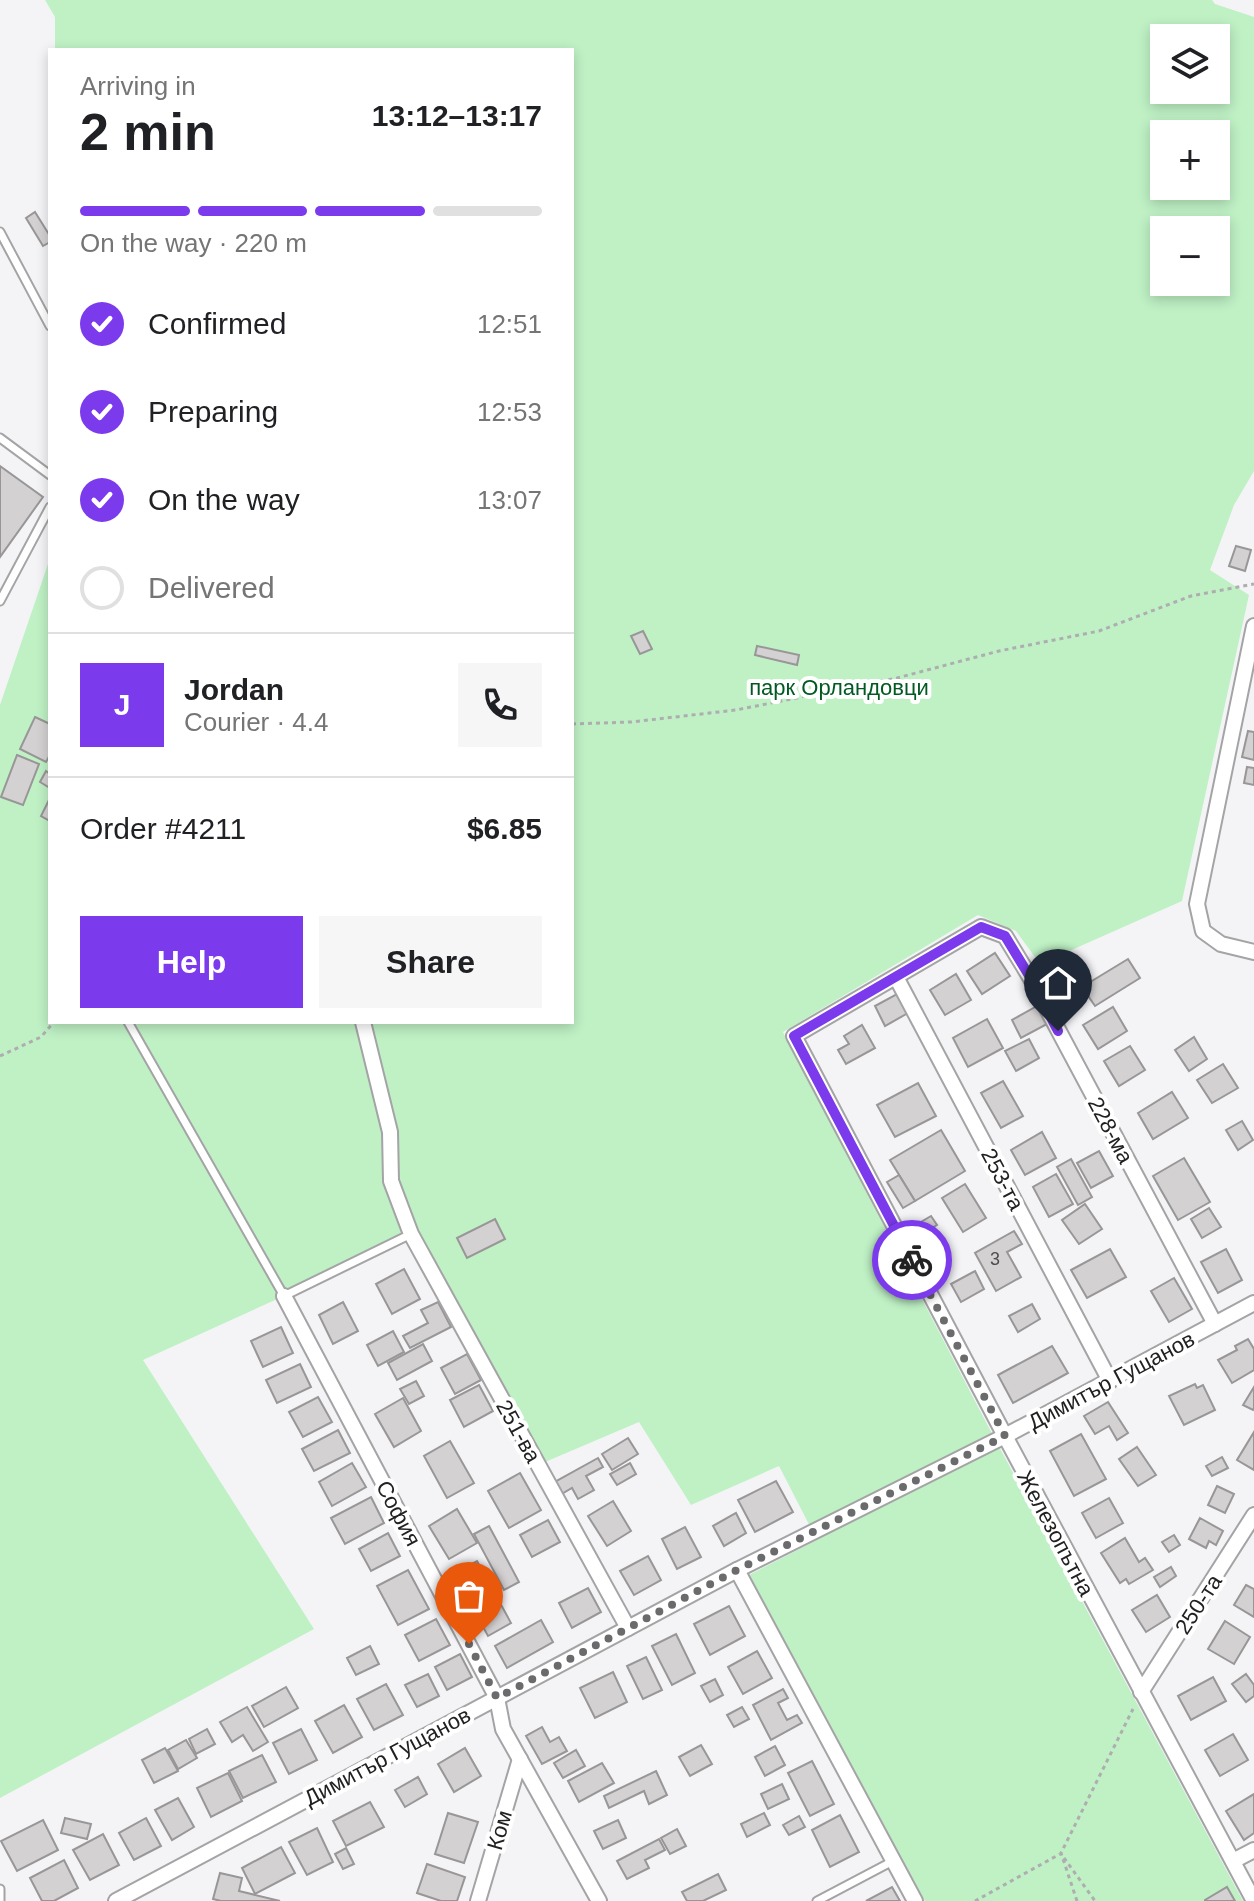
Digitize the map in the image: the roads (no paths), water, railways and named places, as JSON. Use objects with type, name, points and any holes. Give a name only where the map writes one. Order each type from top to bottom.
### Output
[{"type":"street","points":[[1254,626],[1197,904],[1203,931],[1221,944],[1254,952]]},
{"type":"street","name":"228-ма","points":[[896,977],[981,927],[1005,936],[1030,977],[1215,1324]]},
{"type":"street","name":"Железопътна","points":[[896,977],[794,1036],[1254,1901]]},
{"type":"street","name":"253-та","points":[[896,977],[1110,1381]]},
{"type":"street","name":"251-ва","points":[[363,1024],[390,1132],[391,1181],[411,1234],[628,1628]]},
{"type":"street","name":"София","points":[[284,1296],[497,1698],[503,1729],[599,1901]]},
{"type":"street","name":"Димитър Гущанов","points":[[116,1901],[737,1570],[1005,1436],[1254,1303]]},
{"type":"street","name":"250-та","points":[[1141,1692],[1254,1515]]},
{"type":"street","points":[[737,1570],[915,1901]]},
{"type":"street","name":"Ком","points":[[478,1901],[520,1759]]},
{"type":"street","points":[[1233,1861],[1254,1850]]},
{"type":"lane","points":[[0,232],[48,322]]},
{"type":"lane","points":[[0,438],[48,474]]},
{"type":"lane","points":[[0,601],[48,511]]},
{"type":"lane","points":[[129,1024],[284,1296],[411,1234]]},
{"type":"lane","points":[[817,1901],[894,1861]]},
{"type":"lane","points":[[0,1889],[0,1900]]},
{"type":"park label","name":"парк Орландовци","points":[[839,687]]}]
